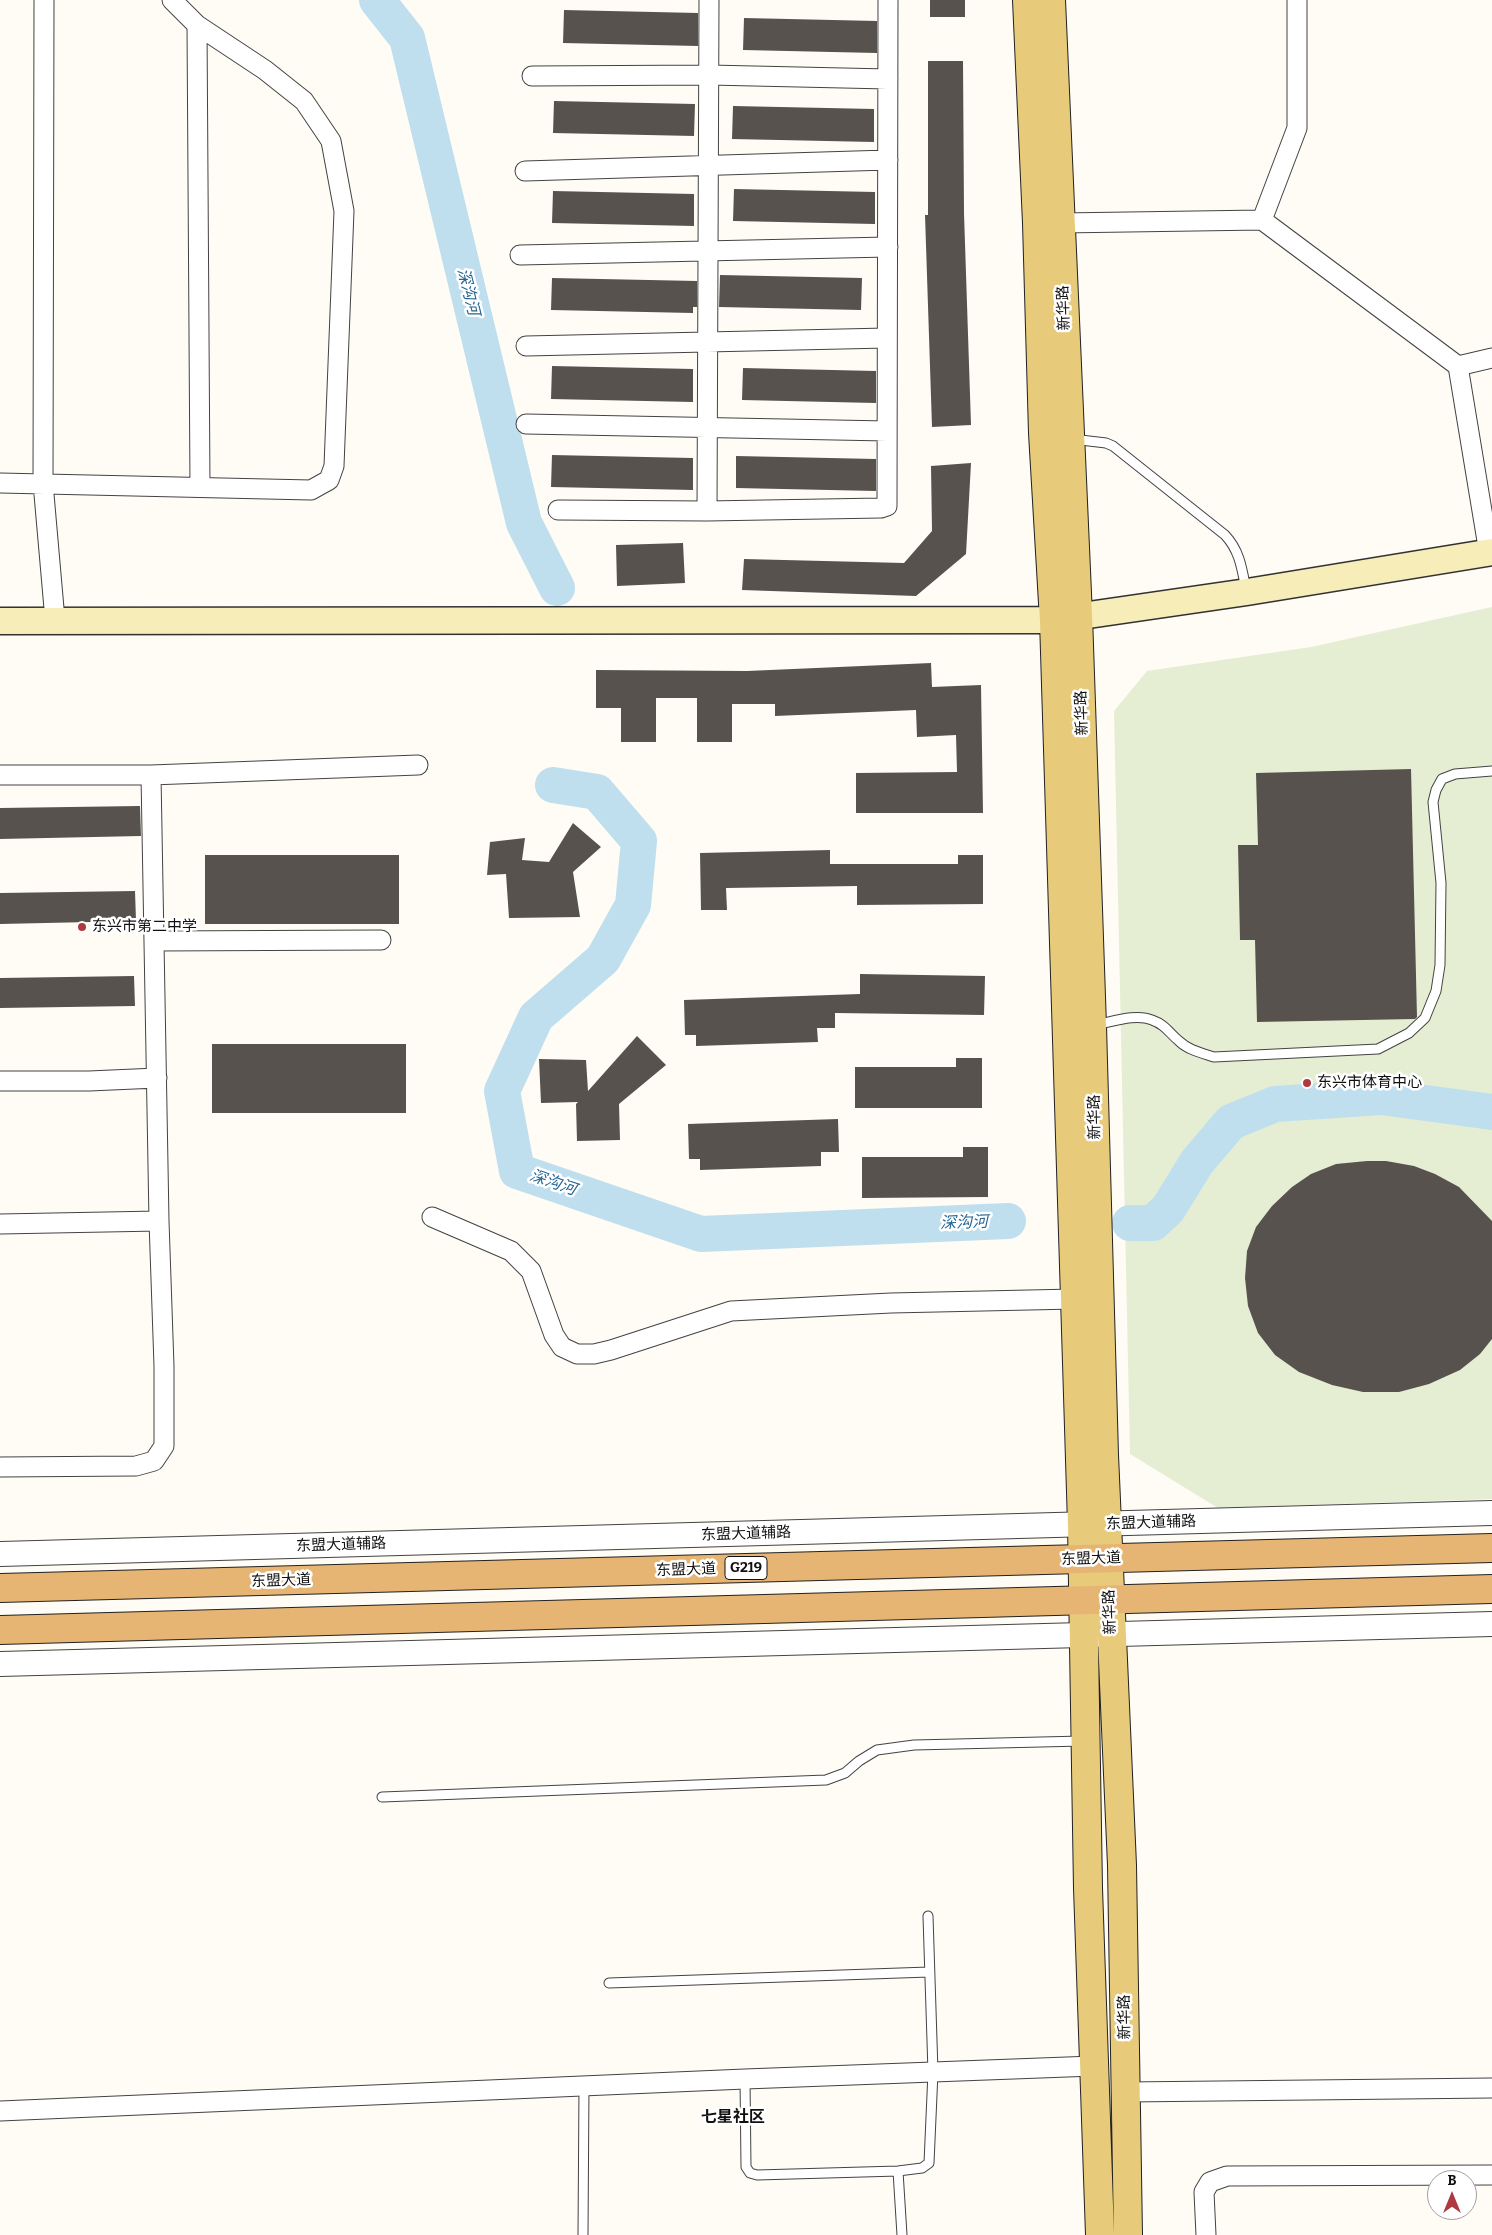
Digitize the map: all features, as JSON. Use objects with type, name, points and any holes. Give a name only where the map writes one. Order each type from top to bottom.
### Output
[{"type":"highway","name":"东盟大道","points":[[0,1588],[1492,1548]]},
{"type":"highway","points":[[0,1630],[1492,1589]]},
{"type":"main road","name":"新华路","points":[[1027,0],[1037,223],[1043,433],[1066,618],[1092,1026],[1095,1559],[1083,1600],[1083,1635],[1100,2235]]},
{"type":"main road","name":"新华路","points":[[1050,0],[1070,439],[1066,618],[1075,1299],[1094,1524]]},
{"type":"main road","points":[[0,621],[1066,618],[1246,592],[1491,552]]},
{"type":"main road","name":"新华路","points":[[1095,1559],[1110,1600],[1122,1865],[1128,2235]]},
{"type":"street","points":[[44,0],[44,483],[55,620]]},
{"type":"street","points":[[0,484],[44,483],[311,490],[329,480],[334,466],[344,211],[331,141],[304,101],[266,70],[197,25],[172,0]]},
{"type":"street","points":[[707,511],[709,0]]},
{"type":"street","points":[[558,510],[707,511],[881,508],[887,506],[888,0]]},
{"type":"street","points":[[1262,220],[1297,128],[1297,0]]},
{"type":"street","points":[[197,25],[200,487]]},
{"type":"street","points":[[532,76],[709,75],[888,79]]},
{"type":"street","points":[[525,171],[708,167],[888,160]]},
{"type":"street","points":[[1061,223],[1262,220],[1458,366],[1491,552]]},
{"type":"street","points":[[520,255],[707,253],[888,247]]},
{"type":"street","points":[[526,346],[707,340],[887,338]]},
{"type":"street","points":[[1458,366],[1492,358]]},
{"type":"street","points":[[526,424],[887,431]]},
{"type":"street","points":[[0,775],[151,775],[418,765]]},
{"type":"street","points":[[0,1467],[136,1466],[154,1461],[164,1446],[164,1366],[159,1220],[151,775]]},
{"type":"street","points":[[154,941],[381,940]]},
{"type":"street","points":[[0,1081],[88,1081],[157,1078]]},
{"type":"street","points":[[432,1217],[512,1251],[531,1271],[554,1335],[562,1346],[577,1354],[594,1354],[611,1350],[731,1311],[891,1303],[1075,1299]]},
{"type":"street","points":[[0,1224],[159,1220]]},
{"type":"street","name":"东盟大道辅路","points":[[0,1554],[1492,1513]]},
{"type":"street","points":[[0,1664],[1492,1624]]},
{"type":"street","points":[[0,2111],[1094,2066]]},
{"type":"street","points":[[1126,2092],[1492,2088]]},
{"type":"street","points":[[1206,2235],[1204,2192],[1210,2182],[1227,2176],[1492,2175]]},
{"type":"lane","points":[[1070,439],[1106,443],[1114,446],[1225,536],[1234,546],[1239,557],[1246,592]]},
{"type":"lane","points":[[1092,1026],[1138,1018],[1151,1019],[1169,1029],[1179,1042],[1194,1051],[1214,1057],[1378,1049],[1409,1033],[1425,1018],[1436,991],[1440,965],[1441,882],[1433,802],[1436,790],[1442,779],[1455,774],[1492,771]]},
{"type":"lane","points":[[382,1797],[826,1780],[845,1773],[859,1761],[877,1750],[914,1745],[1086,1740]]},
{"type":"lane","points":[[745,2079],[746,2167],[750,2173],[757,2175],[898,2170],[922,2168],[929,2163],[933,2072],[928,1916]]},
{"type":"lane","points":[[609,1983],[929,1972]]},
{"type":"lane","points":[[583,2235],[584,2086]]},
{"type":"lane","points":[[898,2170],[902,2235]]},
{"type":"green space","name":"东兴市体育中心","points":[[1492,607],[1492,1499],[1218,1508],[1130,1454],[1114,711],[1147,671],[1311,647]]},
{"type":"building","points":[[930,0],[965,0],[965,17],[930,17]]},
{"type":"building","points":[[564,10],[698,13],[698,46],[563,43]]},
{"type":"building","points":[[744,18],[877,21],[877,53],[743,50]]},
{"type":"building","points":[[928,61],[963,61],[964,213],[971,425],[932,427],[925,215],[928,215]]},
{"type":"building","points":[[554,101],[695,104],[694,136],[553,133]]},
{"type":"building","points":[[733,106],[874,109],[874,142],[732,139]]},
{"type":"building","points":[[734,189],[875,192],[875,224],[733,221]]},
{"type":"building","points":[[553,191],[694,194],[694,226],[552,223]]},
{"type":"building","points":[[720,275],[862,278],[861,310],[719,307]]},
{"type":"building","points":[[552,278],[697,281],[697,307],[693,307],[693,313],[551,310]]},
{"type":"building","points":[[552,366],[693,369],[693,402],[551,399]]},
{"type":"building","points":[[743,368],[876,371],[876,403],[742,400]]},
{"type":"building","points":[[552,455],[693,458],[693,490],[551,487]]},
{"type":"building","points":[[736,456],[876,459],[876,491],[736,488]]},
{"type":"building","points":[[971,463],[966,554],[916,596],[742,590],[744,559],[904,563],[932,531],[931,466]]},
{"type":"building","points":[[683,543],[685,583],[617,586],[616,545]]},
{"type":"building","points":[[931,663],[932,687],[981,685],[983,813],[856,813],[856,773],[957,772],[956,735],[917,737],[916,710],[775,716],[775,704],[732,704],[732,742],[697,742],[697,698],[656,698],[656,742],[621,742],[621,708],[596,708],[596,670],[747,671]]},
{"type":"building","points":[[1411,769],[1417,1017],[1415,1019],[1257,1022],[1255,940],[1240,940],[1238,845],[1258,845],[1256,773]]},
{"type":"building","points":[[140,806],[141,836],[0,839],[0,808]]},
{"type":"building","points":[[573,823],[601,847],[573,872],[580,917],[509,918],[506,874],[487,875],[490,842],[525,838],[522,860],[549,862]]},
{"type":"building","points":[[830,850],[830,864],[958,864],[958,855],[983,855],[983,904],[857,905],[857,886],[726,888],[727,910],[701,910],[700,853]]},
{"type":"building","points":[[205,855],[399,855],[399,924],[205,924]]},
{"type":"building","points":[[135,891],[136,921],[0,924],[0,893]]},
{"type":"building","points":[[860,974],[985,976],[984,1015],[835,1013],[835,1028],[817,1028],[818,1042],[696,1046],[696,1035],[685,1035],[684,1000],[860,994]]},
{"type":"building","points":[[134,976],[135,1006],[0,1008],[0,978]]},
{"type":"building","points":[[637,1036],[666,1065],[619,1104],[620,1140],[577,1141],[576,1104],[578,1102],[541,1103],[539,1059],[586,1060],[588,1091]]},
{"type":"building","points":[[212,1044],[406,1044],[406,1113],[212,1113]]},
{"type":"building","points":[[956,1058],[982,1058],[982,1108],[855,1108],[855,1067],[956,1067]]},
{"type":"building","points":[[838,1119],[839,1152],[821,1152],[821,1166],[700,1170],[700,1159],[689,1159],[688,1124]]},
{"type":"building","points":[[963,1147],[988,1147],[988,1197],[862,1198],[862,1157],[963,1157]]},
{"type":"building","points":[[1386,1161],[1414,1166],[1435,1174],[1459,1187],[1492,1221],[1492,1339],[1480,1354],[1460,1370],[1429,1384],[1399,1392],[1363,1392],[1332,1385],[1299,1372],[1275,1355],[1258,1333],[1248,1306],[1245,1278],[1247,1251],[1256,1227],[1272,1206],[1292,1187],[1311,1174],[1336,1164]]},
{"type":"waterway","name":"深沟河","points":[[377,0],[407,38],[524,523],[557,588]]},
{"type":"waterway","name":"深沟河","points":[[553,785],[597,792],[639,841],[633,905],[603,959],[536,1017],[502,1091],[517,1171],[701,1234],[1008,1221]]},
{"type":"waterway","name":"深沟河","points":[[1130,1223],[1153,1223],[1168,1209],[1197,1162],[1231,1122],[1275,1104],[1381,1097],[1492,1112]]},
{"type":"place","name":"东兴市第二中学","points":[[82,927]]},
{"type":"place","name":"东兴市体育中心","points":[[1307,1083]]},
{"type":"district","name":"七星社区","points":[[733,2118]]}]
